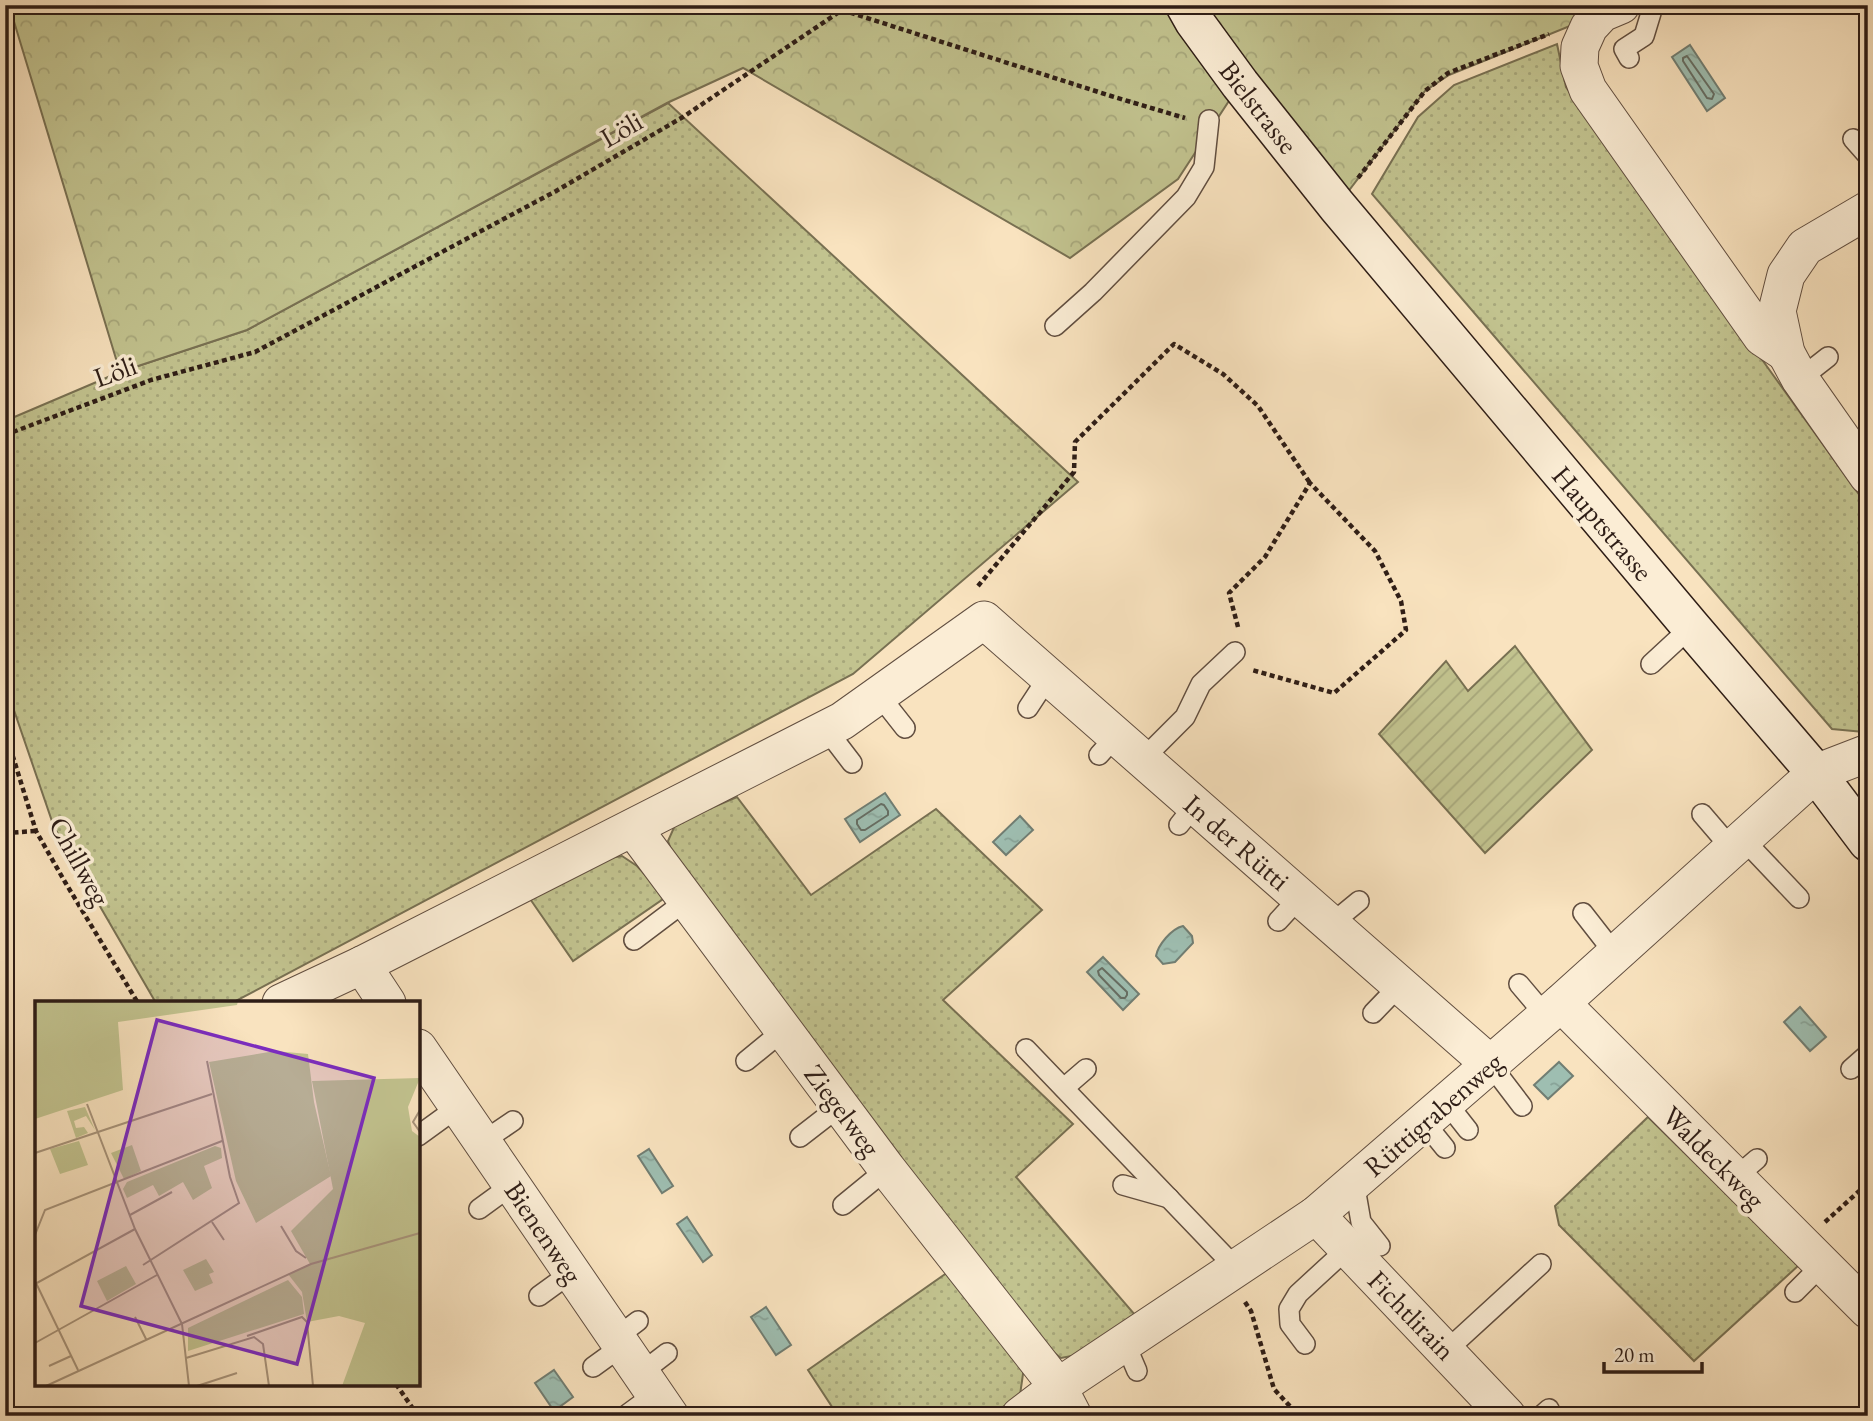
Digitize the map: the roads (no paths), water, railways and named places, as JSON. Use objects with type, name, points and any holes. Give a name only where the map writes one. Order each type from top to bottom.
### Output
[{"type":"main road","name":"Bielstrasse","points":[[1185,5],[1240,84],[1337,206]]},
{"type":"main road","name":"Hauptstrasse","points":[[1337,206],[1816,773],[1868,842]]},
{"type":"street","points":[[1611,9],[1589,27],[1580,47],[1579,66],[1588,90],[1762,337],[1793,366],[1868,476]]},
{"type":"street","points":[[1793,366],[1777,311],[1786,275],[1805,247],[1868,210]]},
{"type":"street","name":"In der Rütti","points":[[879,695],[984,620],[1049,676],[1119,750],[1289,909],[1331,924],[1490,1064]]},
{"type":"street","points":[[285,1001],[362,965],[842,721],[879,695]]},
{"type":"street","name":"Rüttigrabenweg","points":[[1020,1416],[1065,1402],[1131,1357],[1231,1272],[1316,1215],[1354,1182],[1446,1125],[1490,1064],[1554,1010],[1816,773],[1868,752]]},
{"type":"street","name":"Ziegelweg","points":[[633,828],[840,1107],[1065,1402]]},
{"type":"street","points":[[362,965],[386,1001]]},
{"type":"street","name":"Waldeckweg","points":[[1554,1010],[1746,1168],[1812,1254],[1868,1310]]},
{"type":"street","name":"Bienenweg","points":[[420,1051],[572,1272],[644,1363]]},
{"type":"street","name":"Fichtlirain","points":[[1316,1215],[1364,1247],[1446,1351],[1507,1416]]},
{"type":"lane","points":[[1629,58],[1624,49],[1644,36],[1651,13],[1648,5]]},
{"type":"lane","points":[[1055,326],[1093,292],[1186,197],[1204,167],[1209,120]]},
{"type":"lane","points":[[1853,139],[1868,156]]},
{"type":"lane","points":[[1793,366],[1828,357]]},
{"type":"lane","points":[[1651,664],[1691,627]]},
{"type":"lane","points":[[1119,750],[1185,717],[1201,684],[1235,652]]},
{"type":"lane","points":[[1028,708],[1049,676]]},
{"type":"lane","points":[[879,695],[905,728]]},
{"type":"lane","points":[[826,729],[852,764]]},
{"type":"lane","points":[[1702,814],[1799,898]]},
{"type":"lane","points":[[634,940],[687,901]]},
{"type":"lane","points":[[1331,924],[1359,901]]},
{"type":"lane","points":[[1583,913],[1615,954]]},
{"type":"lane","points":[[1519,984],[1554,1010]]},
{"type":"lane","points":[[1373,1013],[1400,985]]},
{"type":"lane","points":[[746,1061],[783,1030]]},
{"type":"lane","points":[[1026,1049],[1170,1199],[1231,1272]]},
{"type":"lane","points":[[1851,1069],[1868,1054]]},
{"type":"lane","points":[[1490,1064],[1522,1106]]},
{"type":"lane","points":[[1064,1088],[1086,1069]]},
{"type":"lane","points":[[420,1135],[458,1107]]},
{"type":"lane","points":[[800,1138],[840,1107]]},
{"type":"lane","points":[[482,1142],[513,1121]]},
{"type":"lane","points":[[843,1205],[887,1169]]},
{"type":"lane","points":[[1305,1344],[1290,1324],[1289,1309],[1298,1294],[1364,1247],[1354,1182]]},
{"type":"lane","points":[[480,1209],[512,1185]]},
{"type":"lane","points":[[1123,1185],[1170,1199]]},
{"type":"lane","points":[[1796,1292],[1812,1254]]},
{"type":"lane","points":[[1446,1351],[1541,1264]]},
{"type":"lane","points":[[540,1296],[572,1272]]},
{"type":"lane","points":[[593,1367],[644,1363],[625,1416]]},
{"type":"water","points":[[1690,45],[1725,98],[1707,111],[1672,57]]},
{"type":"water","points":[[885,793],[900,815],[860,842],[845,819]]},
{"type":"water","points":[[1020,816],[1033,830],[1006,855],[993,842]]},
{"type":"water","points":[[1183,926],[1192,936],[1193,943],[1175,962],[1163,964],[1156,956],[1159,947],[1170,934]]},
{"type":"water","points":[[1103,957],[1139,994],[1123,1010],[1087,972]]},
{"type":"water","points":[[1800,1007],[1826,1037],[1810,1051],[1784,1022]]},
{"type":"water","points":[[1559,1062],[1573,1076],[1548,1099],[1534,1085]]},
{"type":"water","points":[[649,1149],[673,1186],[662,1193],[638,1156]]},
{"type":"water","points":[[687,1217],[712,1255],[703,1262],[677,1224]]},
{"type":"water","points":[[766,1307],[791,1345],[776,1355],[751,1317]]},
{"type":"water","points":[[554,1370],[573,1397],[554,1411],[535,1383]]}]
